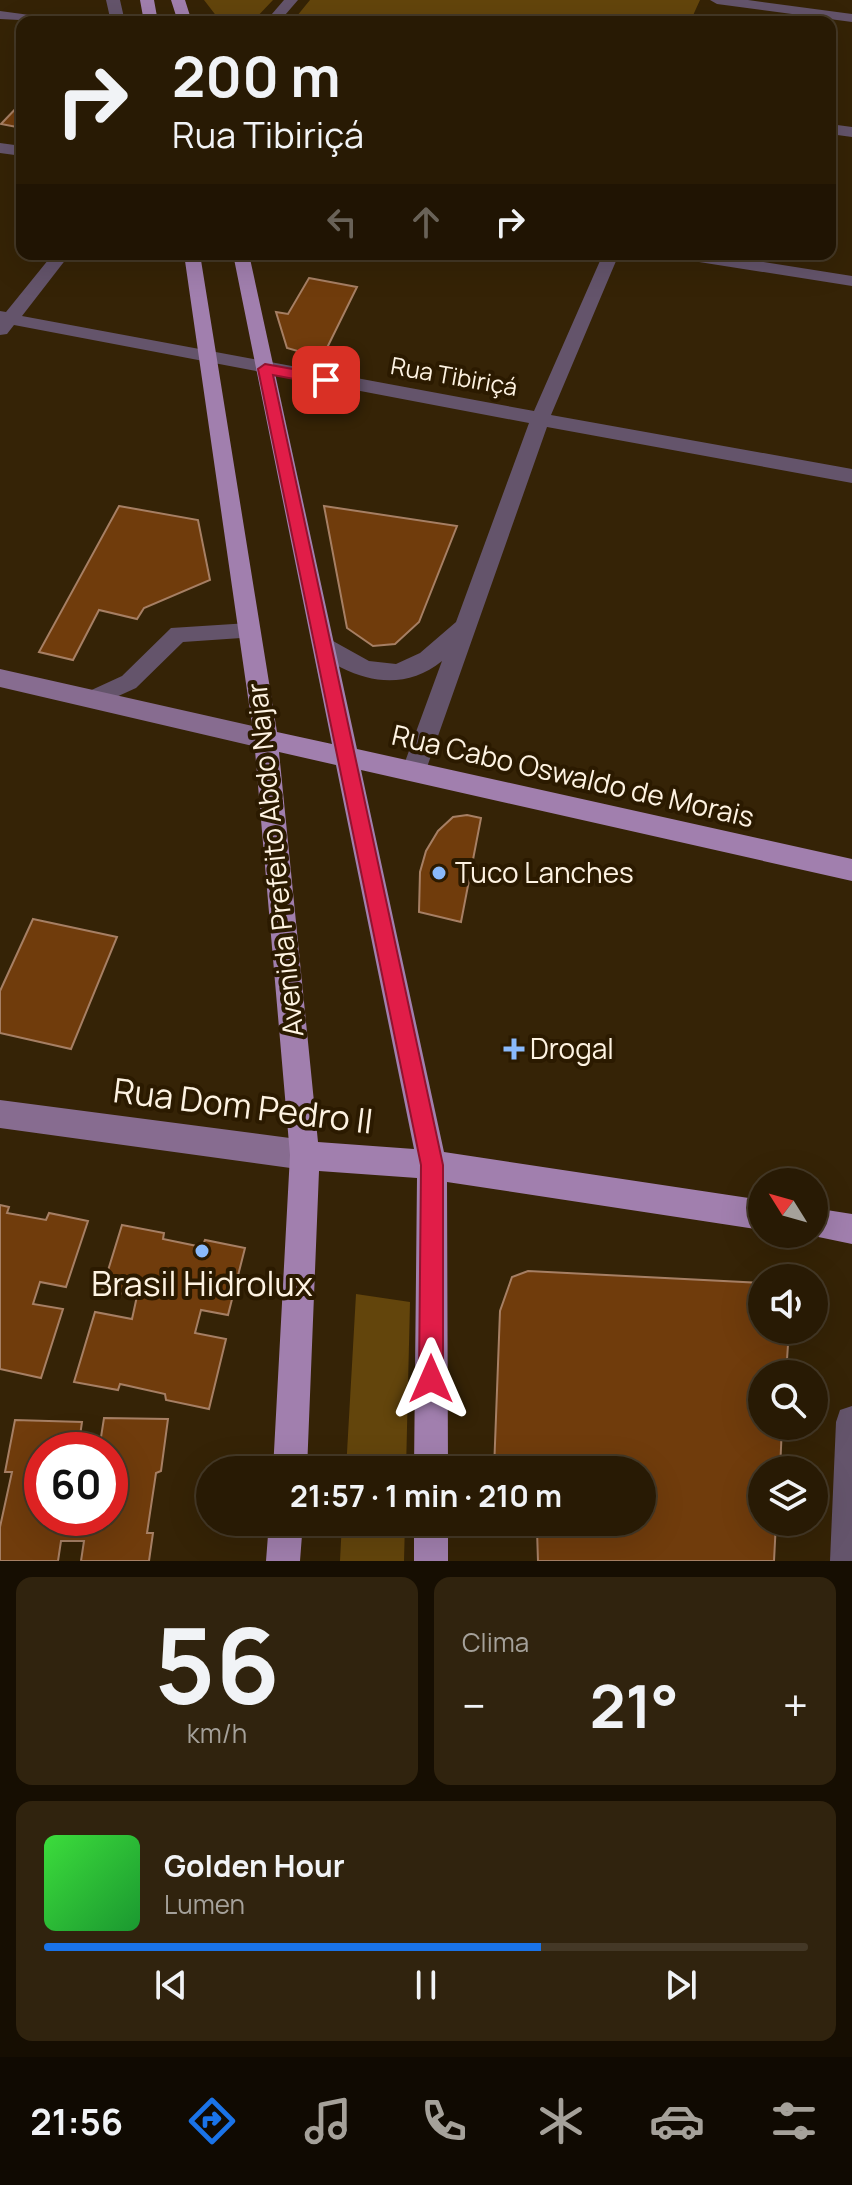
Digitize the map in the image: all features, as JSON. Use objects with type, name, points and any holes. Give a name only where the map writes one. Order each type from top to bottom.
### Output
[{"type":"main road","name":"Avenida Prefeito Abdo Najar","points":[[193,260],[266,739],[305,1155],[291,1456]]},
{"type":"main road","points":[[242,260],[432,1165],[431,1456]]},
{"type":"main road","name":"Rua Cabo Oswaldo de Morais","points":[[266,739],[852,870]]},
{"type":"main road","name":"Rua Dom Pedro II","points":[[305,1155],[432,1165],[748,1213]]},
{"type":"main road","points":[[828,1225],[852,1229]]},
{"type":"main road","points":[[283,1561],[285,1536]]},
{"type":"main road","points":[[431,1536],[431,1561]]},
{"type":"street","points":[[277,16],[291,0]]},
{"type":"street","points":[[716,4],[833,16]]},
{"type":"street","points":[[3,322],[57,260]]},
{"type":"street","points":[[414,770],[540,419],[608,260]]},
{"type":"street","points":[[718,260],[852,281]]},
{"type":"street","name":"Rua Tibiriçá","points":[[3,322],[852,476]]},
{"type":"street","points":[[324,645],[351,666],[385,675],[417,668],[446,646],[466,624]]},
{"type":"street","name":"Rua Cabo Oswaldo de Morais","points":[[0,678],[266,739]]},
{"type":"street","name":"Rua Dom Pedro II","points":[[0,1114],[305,1155]]},
{"type":"street","points":[[847,1561],[852,1422]]},
{"type":"lane","points":[[92,699],[129,682],[178,634],[249,631]]},
{"type":"shaded area","points":[[204,0],[273,0],[258,16],[216,16]]},
{"type":"shaded area","points":[[310,0],[700,0],[693,16],[297,16]]},
{"type":"shaded area","points":[[356,1294],[410,1302],[406,1456],[347,1456]]},
{"type":"shaded area","points":[[341,1536],[405,1536],[404,1561],[340,1561]]},
{"type":"building","points":[[16,108],[16,127],[1,124]]},
{"type":"building","points":[[309,278],[357,287],[322,358],[287,348],[276,312],[288,314]]},
{"type":"building","points":[[119,506],[198,520],[210,580],[144,608],[137,619],[99,610],[73,660],[39,652]]},
{"type":"building","points":[[324,506],[457,526],[419,622],[395,644],[373,646],[347,628]]},
{"type":"building","points":[[467,815],[481,818],[461,922],[419,912],[420,872],[426,851],[438,831],[453,817]]},
{"type":"building","points":[[33,919],[117,937],[71,1049],[0,1033],[0,991]]},
{"type":"building","points":[[0,1205],[9,1207],[7,1213],[46,1220],[49,1213],[88,1221],[66,1287],[40,1282],[33,1304],[63,1309],[41,1378],[0,1369]]},
{"type":"building","points":[[122,1225],[164,1233],[163,1239],[202,1247],[205,1240],[245,1248],[228,1315],[201,1310],[195,1333],[226,1339],[209,1409],[166,1400],[165,1394],[120,1384],[118,1390],[74,1382],[95,1312],[132,1319],[137,1296],[102,1290]]},
{"type":"building","points":[[528,1271],[748,1282],[748,1344],[788,1344],[787,1360],[748,1360],[748,1440],[781,1440],[781,1456],[748,1456],[748,1536],[775,1536],[774,1561],[538,1561],[537,1536],[656,1536],[656,1456],[495,1456],[500,1311],[512,1277]]},
{"type":"building","points":[[104,1418],[168,1419],[161,1471],[156,1473],[147,1533],[153,1533],[149,1561],[81,1561],[84,1541],[61,1541],[58,1561],[0,1561],[0,1527],[12,1472],[5,1472],[15,1420],[82,1422],[81,1432],[24,1432],[24,1536],[128,1536],[128,1432],[102,1432]]},
{"type":"place","name":"Tuco Lanches","points":[[439,873]]},
{"type":"place","name":"Drogal","points":[[514,1049]]},
{"type":"place","name":"Brasil Hidrolux","points":[[202,1251]]},
{"type":"route","points":[[326,380],[265,369],[432,1165],[431,1379]]}]
